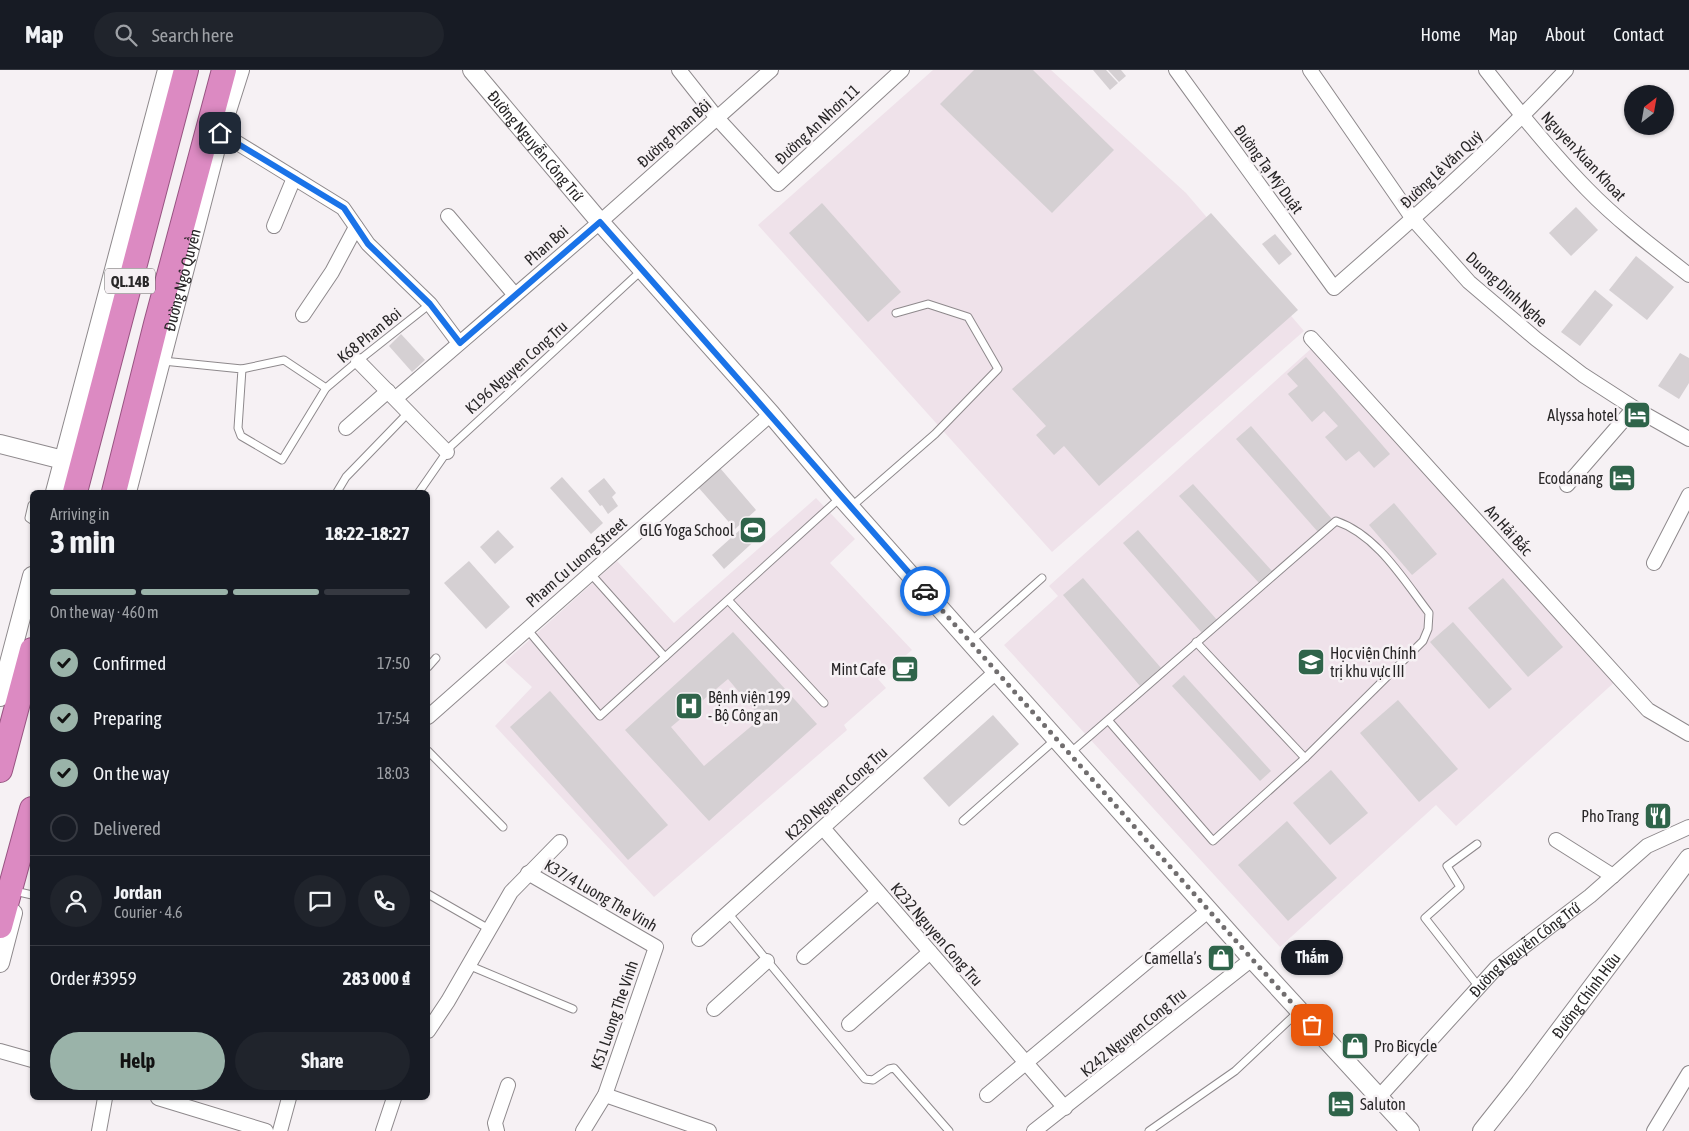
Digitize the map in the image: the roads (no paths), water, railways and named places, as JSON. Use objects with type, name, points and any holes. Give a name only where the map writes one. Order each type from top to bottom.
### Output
[{"type":"highway","name":"QL.14B","points":[[75,490],[73,463],[170,70]]},
{"type":"highway","name":"Đường Ngô Quyền","points":[[115,490],[154,360],[215,130],[224,70]]},
{"type":"highway","points":[[0,770],[30,658]]},
{"type":"highway","points":[[0,926],[30,816]]},
{"type":"street","name":"Đường Ngô Quyền","points":[[215,130],[240,70]]},
{"type":"street","name":"Đường Nguyễn Công Trứ","points":[[472,70],[600,222],[846,502],[1252,959],[1379,1097],[1405,1129]]},
{"type":"street","points":[[679,70],[717,118]]},
{"type":"street","name":"Đường Phan Bôi","points":[[600,222],[771,70]]},
{"type":"street","name":"Đường An Nhơn 11","points":[[717,118],[778,184],[902,70]]},
{"type":"street","name":"Đường Tạ Mỹ Duật","points":[[1176,70],[1334,288]]},
{"type":"street","name":"Duong Dinh Nghe","points":[[1310,70],[1413,219],[1469,282],[1536,339],[1584,375],[1634,408],[1689,439]]},
{"type":"street","name":"Nguyen Xuan Khoat","points":[[1486,70],[1523,117],[1587,190],[1645,242],[1689,275]]},
{"type":"street","name":"Đường Lê Văn Quý","points":[[1334,288],[1413,219],[1523,117],[1566,70]]},
{"type":"street","points":[[215,130],[344,208],[368,244],[430,304],[460,343]]},
{"type":"street","points":[[274,226],[294,178]]},
{"type":"street","points":[[448,216],[515,295]]},
{"type":"street","name":"Phan Boi","points":[[346,428],[460,343],[600,222]]},
{"type":"street","points":[[303,315],[332,272],[356,227]]},
{"type":"street","name":"An Hải Bắc","points":[[1311,338],[1648,710],[1689,734]]},
{"type":"street","name":"Đường Ngô Quyền","points":[[127,490],[154,360]]},
{"type":"street","points":[[358,361],[447,452]]},
{"type":"street","points":[[1567,485],[1634,408]]},
{"type":"street","name":"Pham Cu Luong Street","points":[[430,713],[770,414]]},
{"type":"street","points":[[0,444],[73,463],[56,490]]},
{"type":"street","points":[[1654,562],[1689,495]]},
{"type":"street","points":[[0,697],[30,584]]},
{"type":"street","name":"K230 Nguyen Cong Tru","points":[[699,939],[996,672]]},
{"type":"street","name":"K232 Nguyen Cong Tru","points":[[823,828],[1065,1108]]},
{"type":"street","name":"Đường Nguyễn Công Trứ","points":[[1379,1097],[1497,967],[1590,896],[1647,846],[1689,828]]},
{"type":"street","points":[[1556,840],[1613,876]]},
{"type":"street","points":[[430,1028],[448,1001],[511,892],[560,842]]},
{"type":"street","name":"Đường Chính Hữu","points":[[1482,1131],[1689,858]]},
{"type":"street","points":[[0,963],[26,893],[30,859]]},
{"type":"street","name":"K37/4 Luong The Vinh","points":[[528,873],[656,947]]},
{"type":"street","points":[[804,957],[878,892]]},
{"type":"street","points":[[988,1095],[1209,910]]},
{"type":"street","name":"K51 Luong The Vinh","points":[[583,1131],[605,1095],[656,947]]},
{"type":"street","points":[[849,1024],[930,952]]},
{"type":"street","name":"K242 Nguyen Cong Tru","points":[[1034,1131],[1252,959]]},
{"type":"street","points":[[714,1009],[768,961]]},
{"type":"street","points":[[0,1051],[30,1059]]},
{"type":"street","points":[[1654,1131],[1689,1073]]},
{"type":"street","points":[[497,1131],[495,1123],[508,1085]]},
{"type":"street","name":"K51 Luong The Vinh","points":[[605,1095],[709,1131]]},
{"type":"street","points":[[99,1131],[105,1100]]},
{"type":"street","points":[[165,1100],[266,1131]]},
{"type":"street","points":[[280,1131],[288,1100]]},
{"type":"street","points":[[383,1131],[393,1100]]},
{"type":"lane","name":"K196 Nguyen Cong Tru","points":[[421,490],[458,439],[642,270]]},
{"type":"lane","name":"K68 Phan Boi","points":[[242,369],[238,428],[241,436],[282,460],[326,388],[430,304]]},
{"type":"lane","points":[[527,629],[600,716],[729,601],[846,502],[935,434],[998,369],[968,317],[928,304],[896,313]]},
{"type":"lane","points":[[154,360],[242,369],[284,360],[326,388]]},
{"type":"lane","points":[[338,490],[346,477],[409,412]]},
{"type":"lane","points":[[1069,754],[1336,520],[1348,525],[1372,542],[1429,613],[1428,629],[1423,641],[1305,758],[1213,841],[1108,720]]},
{"type":"lane","points":[[590,573],[665,657]]},
{"type":"lane","points":[[970,642],[1042,578]]},
{"type":"lane","points":[[729,601],[824,703]]},
{"type":"lane","points":[[1196,642],[1305,758]]},
{"type":"lane","points":[[430,665],[436,658]]},
{"type":"lane","points":[[963,821],[1056,739]]},
{"type":"lane","points":[[430,753],[503,827]]},
{"type":"lane","points":[[1477,844],[1447,866],[1460,887],[1425,918],[1479,988]]},
{"type":"lane","points":[[430,895],[488,929]]},
{"type":"lane","points":[[728,913],[866,1079],[873,1080],[889,1069],[894,1068],[949,1131]]},
{"type":"lane","points":[[468,965],[572,1009]]},
{"type":"lane","points":[[1149,1131],[1235,1071],[1299,1010]]},
{"type":"place","name":"Alyssa hotel","points":[[1637,415]]},
{"type":"place","name":"Ecodanang","points":[[1622,478]]},
{"type":"place","name":"GLG Yoga School","points":[[753,530]]},
{"type":"place","name":"Học viện Chính trị khu vực III","points":[[1311,662]]},
{"type":"place","name":"Mint Cafe","points":[[905,669]]},
{"type":"place","name":"Bệnh viện 199 - Bộ Công an","points":[[689,706]]},
{"type":"place","name":"Pho Trang","points":[[1658,816]]},
{"type":"place","name":"Camella’s","points":[[1221,958]]},
{"type":"place","name":"Thắm","points":[[1312,1025]]},
{"type":"place","name":"Pro Bicycle","points":[[1355,1046]]},
{"type":"place","name":"Saluton","points":[[1341,1104]]}]
